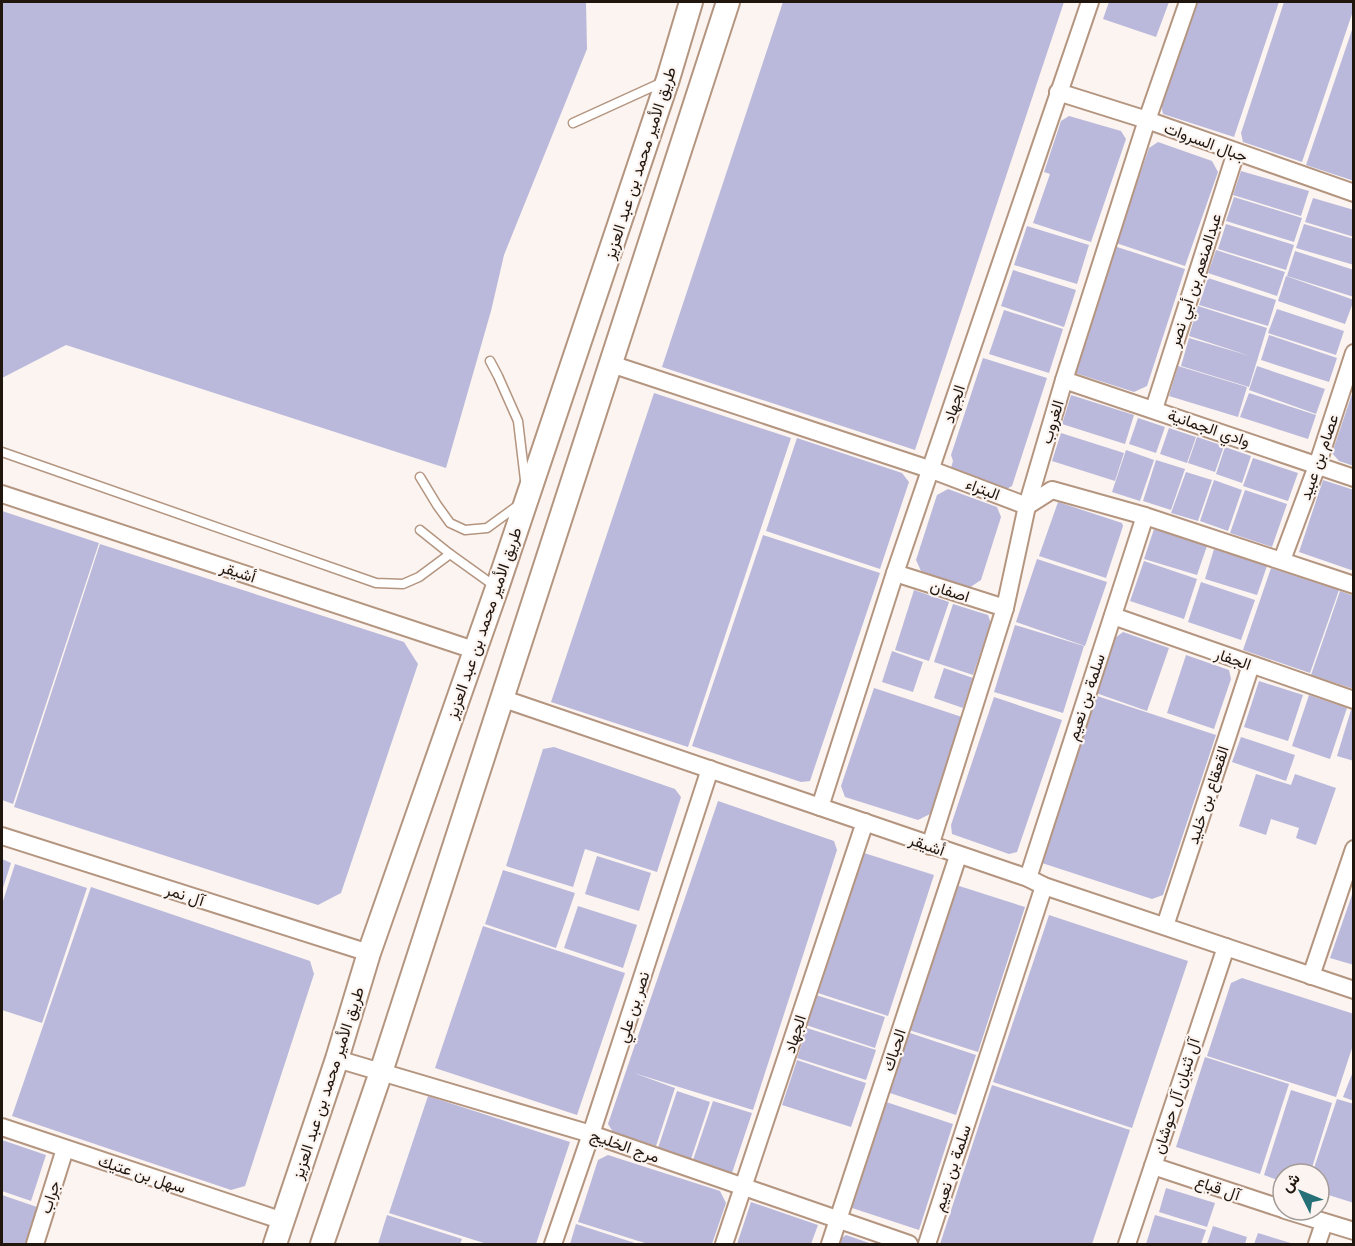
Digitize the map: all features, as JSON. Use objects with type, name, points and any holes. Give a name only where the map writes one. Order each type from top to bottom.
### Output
[{"type":"main road","name":"طريق الأمير محمد بن عبد العزيز","points":[[275,1245],[337,1059],[369,953],[551,429],[668,79],[691,2]]},
{"type":"main road","name":"طريق الأمير محمد بن عبد العزيز","points":[[322,1245],[381,1072],[728,2]]},
{"type":"main road","points":[[551,429],[586,440]]},
{"type":"street","name":"الجهاد","points":[[820,807],[895,573],[1090,2]]},
{"type":"street","name":"الغروب","points":[[930,846],[1005,608],[1027,506],[1064,380],[1147,120],[1188,2]]},
{"type":"street","name":"جبال السروات","points":[[1058,92],[1147,120],[1353,194]]},
{"type":"street","name":"عبدالمنعم بن أبي نصر","points":[[1154,409],[1236,152]]},
{"type":"street","name":"عصام بن عبيد","points":[[1282,560],[1317,466],[1353,353]]},
{"type":"street","name":"البتراء","points":[[611,364],[932,470],[1027,506]]},
{"type":"street","name":"وادي الجمانية","points":[[1064,380],[1353,478]]},
{"type":"street","points":[[1027,506],[1052,490],[1145,516],[1353,585]]},
{"type":"street","name":"أشيقر","points":[[2,494],[474,650]]},
{"type":"street","name":"سلمة بن نعيم","points":[[1028,878],[1145,516]]},
{"type":"street","name":"اصفان","points":[[895,573],[1005,608]]},
{"type":"street","name":"الجفار","points":[[1113,616],[1353,700]]},
{"type":"street","name":"القعقاع بن خليد","points":[[1166,926],[1251,665]]},
{"type":"street","name":"أشيقر","points":[[501,698],[1353,990]]},
{"type":"street","name":"نصر بن علي","points":[[554,1245],[710,769]]},
{"type":"street","name":"الجهاد","points":[[724,1245],[865,822]]},
{"type":"street","name":"آل نمر","points":[[2,836],[369,953]]},
{"type":"street","points":[[1311,976],[1353,849]]},
{"type":"street","name":"الحباك","points":[[830,1245],[958,856]]},
{"type":"street","name":"سلمة بن نعيم","points":[[927,1245],[1044,886]]},
{"type":"street","name":"آل ثنيان آل حوشان","points":[[1127,1245],[1226,947]]},
{"type":"street","name":"مرج الخليج","points":[[337,1059],[591,1134],[909,1245]]},
{"type":"street","name":"سهل بن عتيك","points":[[2,1127],[283,1221]]},
{"type":"street","name":"جراب","points":[[35,1245],[65,1149]]},
{"type":"street","name":"آل قباع","points":[[1153,1166],[1271,1206]]},
{"type":"street","name":"آل قباع","points":[[1321,1222],[1353,1231]]},
{"type":"street","points":[[1317,1245],[1324,1223]]},
{"type":"lane","points":[[573,123],[647,91],[668,79]]},
{"type":"lane","points":[[420,477],[450,523],[465,530],[487,528],[527,499],[518,421],[490,361]]},
{"type":"lane","points":[[2,452],[376,583],[403,584],[419,577],[450,554]]},
{"type":"lane","points":[[420,530],[497,588]]},
{"type":"building","points":[[2,2],[586,2],[587,49],[504,255],[491,311],[446,468],[66,345],[2,378]]},
{"type":"building","points":[[783,2],[1064,2],[915,450],[662,367]]},
{"type":"building","points":[[1109,2],[1169,2],[1156,37],[1103,19]]},
{"type":"building","points":[[1195,2],[1279,2],[1234,137],[1163,114],[1161,105]]},
{"type":"building","points":[[1284,2],[1354,2],[1354,8],[1302,162],[1243,142],[1241,133]]},
{"type":"building","points":[[1354,24],[1354,181],[1306,165]]},
{"type":"building","points":[[1069,116],[1121,131],[1126,139],[1091,242],[1033,223],[1050,174],[1044,172],[1061,121]]},
{"type":"building","points":[[1158,142],[1212,161],[1218,172],[1185,266],[1116,243],[1149,148]]},
{"type":"building","points":[[1241,171],[1309,191],[1301,216],[1233,195]]},
{"type":"building","points":[[1234,197],[1302,218],[1294,242],[1226,221]]},
{"type":"building","points":[[1313,198],[1354,210],[1354,237],[1305,222]]},
{"type":"building","points":[[1226,224],[1294,245],[1286,270],[1218,249]]},
{"type":"building","points":[[1304,224],[1354,239],[1354,265],[1296,248]]},
{"type":"building","points":[[1027,226],[1089,245],[1077,284],[1014,265]]},
{"type":"building","points":[[1114,246],[1185,269],[1147,386],[1134,392],[1072,372]]},
{"type":"building","points":[[1216,250],[1285,272],[1277,296],[1208,273]]},
{"type":"building","points":[[1295,251],[1354,270],[1354,297],[1287,276]]},
{"type":"building","points":[[1013,270],[1076,290],[1064,327],[1001,306]]},
{"type":"building","points":[[1286,276],[1354,300],[1345,324],[1278,301]]},
{"type":"building","points":[[1208,278],[1276,300],[1268,326],[1199,305]]},
{"type":"building","points":[[1198,306],[1267,328],[1249,387],[1181,366],[1189,338],[1250,356],[1189,336]]},
{"type":"building","points":[[1277,309],[1344,331],[1336,355],[1268,333]]},
{"type":"building","points":[[1004,310],[1063,329],[1049,373],[989,354]]},
{"type":"building","points":[[1269,335],[1337,358],[1329,382],[1261,360]]},
{"type":"building","points":[[983,358],[1047,378],[1012,486],[1003,491],[950,471],[953,461],[951,455]]},
{"type":"building","points":[[1178,366],[1247,387],[1238,417],[1169,396]]},
{"type":"building","points":[[1257,366],[1325,389],[1316,414],[1249,390]]},
{"type":"building","points":[[1354,388],[1354,466],[1339,461],[1332,453]]},
{"type":"building","points":[[654,393],[791,438],[688,747],[551,702]]},
{"type":"building","points":[[1249,393],[1316,415],[1308,439],[1240,417]]},
{"type":"building","points":[[1071,395],[1134,415],[1125,444],[1062,424]]},
{"type":"building","points":[[1138,418],[1165,427],[1156,453],[1129,444]]},
{"type":"building","points":[[1169,428],[1196,437],[1187,463],[1160,454]]},
{"type":"building","points":[[1061,433],[1124,453],[1115,481],[1052,461]]},
{"type":"building","points":[[1197,437],[1224,446],[1215,472],[1188,463]]},
{"type":"building","points":[[797,438],[902,473],[909,482],[880,569],[766,531]]},
{"type":"building","points":[[1225,447],[1251,456],[1242,483],[1216,474]]},
{"type":"building","points":[[1126,450],[1154,460],[1140,501],[1112,492]]},
{"type":"building","points":[[1253,458],[1298,473],[1288,501],[1243,486]]},
{"type":"building","points":[[1156,460],[1185,469],[1171,510],[1143,501]]},
{"type":"building","points":[[1186,472],[1212,480],[1198,521],[1171,513]]},
{"type":"building","points":[[1214,480],[1242,490],[1228,531],[1200,521]]},
{"type":"building","points":[[1323,480],[1354,490],[1354,571],[1299,552]]},
{"type":"building","points":[[948,489],[997,507],[1001,517],[981,580],[969,588],[921,571],[916,560],[937,495]]},
{"type":"building","points":[[1245,490],[1287,504],[1272,547],[1230,533]]},
{"type":"building","points":[[1058,502],[1122,523],[1106,578],[1039,556]]},
{"type":"building","points":[[2,511],[99,543],[13,804],[2,800]]},
{"type":"building","points":[[1154,529],[1207,546],[1197,575],[1144,559]]},
{"type":"building","points":[[763,535],[880,573],[810,781],[801,782],[692,746]]},
{"type":"building","points":[[100,544],[404,642],[418,664],[341,893],[318,905],[14,807]]},
{"type":"building","points":[[1214,549],[1267,566],[1257,595],[1205,579]]},
{"type":"building","points":[[1037,559],[1107,582],[1085,646],[1016,622]]},
{"type":"building","points":[[1144,561],[1197,579],[1184,619],[1130,601]]},
{"type":"building","points":[[1271,568],[1339,590],[1310,673],[1243,650]]},
{"type":"building","points":[[1201,582],[1255,600],[1241,640],[1188,622]]},
{"type":"building","points":[[914,590],[949,602],[929,661],[895,650]]},
{"type":"building","points":[[1340,591],[1354,596],[1354,689],[1311,675]]},
{"type":"building","points":[[953,604],[988,615],[991,623],[973,675],[934,662]]},
{"type":"building","points":[[1015,625],[1084,646],[1063,713],[994,692]]},
{"type":"building","points":[[1123,632],[1169,648],[1147,711],[1096,693],[1115,638]]},
{"type":"building","points":[[892,651],[923,662],[913,692],[882,682]]},
{"type":"building","points":[[1186,655],[1229,670],[1231,679],[1214,729],[1167,713]]},
{"type":"building","points":[[944,668],[973,678],[963,708],[934,698]]},
{"type":"building","points":[[1259,681],[1303,695],[1288,741],[1244,727]]},
{"type":"building","points":[[874,688],[962,717],[930,814],[918,820],[845,797],[841,786]]},
{"type":"building","points":[[1309,695],[1347,708],[1330,759],[1292,746]]},
{"type":"building","points":[[1097,696],[1216,735],[1163,895],[1152,899],[1042,863]]},
{"type":"building","points":[[994,697],[1062,720],[1017,852],[1009,854],[952,834],[951,825]]},
{"type":"building","points":[[1351,710],[1354,710],[1354,761],[1337,756]]},
{"type":"building","points":[[1241,737],[1295,755],[1286,781],[1232,762]]},
{"type":"building","points":[[554,747],[675,789],[681,797],[657,872],[585,849],[573,887],[506,866],[543,749]]},
{"type":"building","points":[[1256,774],[1291,785],[1295,774],[1336,788],[1316,845],[1296,838],[1299,828],[1271,819],[1266,835],[1239,826]]},
{"type":"building","points":[[718,801],[834,841],[837,850],[753,1110],[634,1073],[675,1088],[656,1146],[613,1132],[608,1124]]},
{"type":"building","points":[[864,853],[934,875],[888,1016],[818,993]]},
{"type":"building","points":[[597,856],[651,873],[639,911],[585,894]]},
{"type":"building","points":[[2,859],[11,863],[2,891]]},
{"type":"building","points":[[15,864],[87,888],[42,1023],[2,1010],[2,904]]},
{"type":"building","points":[[503,870],[575,893],[556,948],[485,924]]},
{"type":"building","points":[[956,885],[1025,907],[978,1052],[909,1030]]},
{"type":"building","points":[[91,887],[310,961],[314,974],[245,1186],[231,1190],[12,1116]]},
{"type":"building","points":[[1354,889],[1354,965],[1330,958]]},
{"type":"building","points":[[578,906],[637,925],[623,968],[564,948]]},
{"type":"building","points":[[1049,915],[1188,961],[1132,1128],[993,1082]]},
{"type":"building","points":[[483,926],[625,973],[577,1115],[435,1068]]},
{"type":"building","points":[[1242,978],[1354,1014],[1354,1042],[1336,1097],[1207,1056],[1231,983]]},
{"type":"building","points":[[816,995],[885,1017],[875,1048],[806,1025]]},
{"type":"building","points":[[807,1028],[876,1050],[866,1080],[797,1058]]},
{"type":"building","points":[[907,1032],[976,1055],[956,1115],[887,1092]]},
{"type":"building","points":[[1205,1057],[1289,1084],[1260,1174],[1176,1147]]},
{"type":"building","points":[[797,1060],[866,1083],[851,1127],[782,1105]]},
{"type":"building","points":[[1354,1069],[1354,1101],[1343,1097]]},
{"type":"building","points":[[992,1085],[1130,1130],[1092,1244],[940,1244]]},
{"type":"building","points":[[1291,1090],[1332,1103],[1314,1162],[1271,1162],[1271,1178],[1264,1175]]},
{"type":"building","points":[[677,1091],[710,1102],[691,1159],[658,1148]]},
{"type":"building","points":[[428,1096],[570,1142],[536,1244],[487,1244],[389,1213]]},
{"type":"building","points":[[1337,1099],[1354,1104],[1354,1203],[1331,1196],[1331,1162],[1316,1162]]},
{"type":"building","points":[[713,1101],[752,1113],[732,1173],[693,1160]]},
{"type":"building","points":[[883,1101],[953,1124],[919,1230],[849,1207]]},
{"type":"building","points":[[2,1140],[46,1155],[31,1201],[2,1191]]},
{"type":"building","points":[[608,1155],[720,1191],[726,1203],[712,1244],[648,1244],[578,1222],[598,1160]]},
{"type":"building","points":[[1166,1188],[1215,1203],[1207,1227],[1159,1212]]},
{"type":"building","points":[[2,1195],[37,1207],[25,1244],[2,1244]]},
{"type":"building","points":[[751,1202],[818,1225],[811,1244],[737,1244]]},
{"type":"building","points":[[387,1215],[462,1239],[460,1244],[378,1244]]},
{"type":"building","points":[[1155,1215],[1206,1230],[1201,1244],[1146,1244]]},
{"type":"building","points":[[576,1224],[638,1244],[570,1244]]},
{"type":"building","points":[[1213,1226],[1247,1237],[1245,1244],[1207,1244]]},
{"type":"building","points":[[1258,1233],[1294,1244],[1254,1244]]},
{"type":"building","points":[[846,1235],[872,1244],[838,1244],[839,1240]]}]
